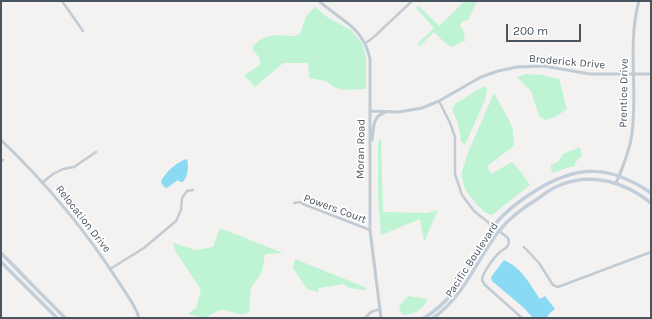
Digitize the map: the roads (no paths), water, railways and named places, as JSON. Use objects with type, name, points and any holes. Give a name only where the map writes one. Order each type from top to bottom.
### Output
[{"type":"main road","name":"Pacific Boulevard","points":[[424,318],[444,304],[456,289],[485,237],[493,226],[518,202],[550,182],[575,173],[601,172],[619,176],[651,193]]},
{"type":"main road","name":"Pacific Boulevard","points":[[433,318],[444,310],[456,297],[499,230],[518,211],[559,186],[573,181],[591,179],[616,183],[634,191],[651,203]]},
{"type":"main road","points":[[1,253],[65,318]]},
{"type":"main road","points":[[1,262],[57,318]]},
{"type":"street","points":[[62,1],[83,31]]},
{"type":"street","name":"Moran Road","points":[[320,1],[352,26],[366,43],[369,51],[371,67],[370,230],[381,318]]},
{"type":"street","points":[[366,43],[412,1]]},
{"type":"street","name":"Prentice Drive","points":[[616,183],[630,143],[632,132],[634,30],[639,1]]},
{"type":"street","name":"Broderick Drive","points":[[371,111],[387,112],[415,110],[430,106],[481,77],[513,68],[536,66],[590,74],[651,74]]},
{"type":"street","points":[[439,101],[454,131],[456,146],[455,174],[462,195],[474,211],[499,230],[508,238],[509,242],[509,246],[499,252],[485,272],[482,280],[485,285],[522,318]]},
{"type":"street","points":[[370,153],[376,118],[378,114],[387,112]]},
{"type":"street","name":"Relocation Drive","points":[[1,140],[42,183],[87,236],[134,306],[139,318]]},
{"type":"street","points":[[42,183],[53,174],[74,167],[96,152]]},
{"type":"street","points":[[110,269],[144,248],[176,221],[179,215],[182,198],[187,191],[193,190]]},
{"type":"street","name":"Powers Court","points":[[294,203],[300,202],[370,230]]},
{"type":"street","points":[[524,247],[539,263],[553,285],[558,287],[651,252]]},
{"type":"street","points":[[365,318],[371,312],[380,309]]},
{"type":"water","points":[[187,159],[188,171],[183,182],[178,180],[167,188],[164,187],[161,182],[168,171],[183,160]]},
{"type":"water","points":[[504,260],[521,272],[540,299],[545,296],[555,309],[547,318],[533,318],[524,308],[492,281],[491,277]]}]
